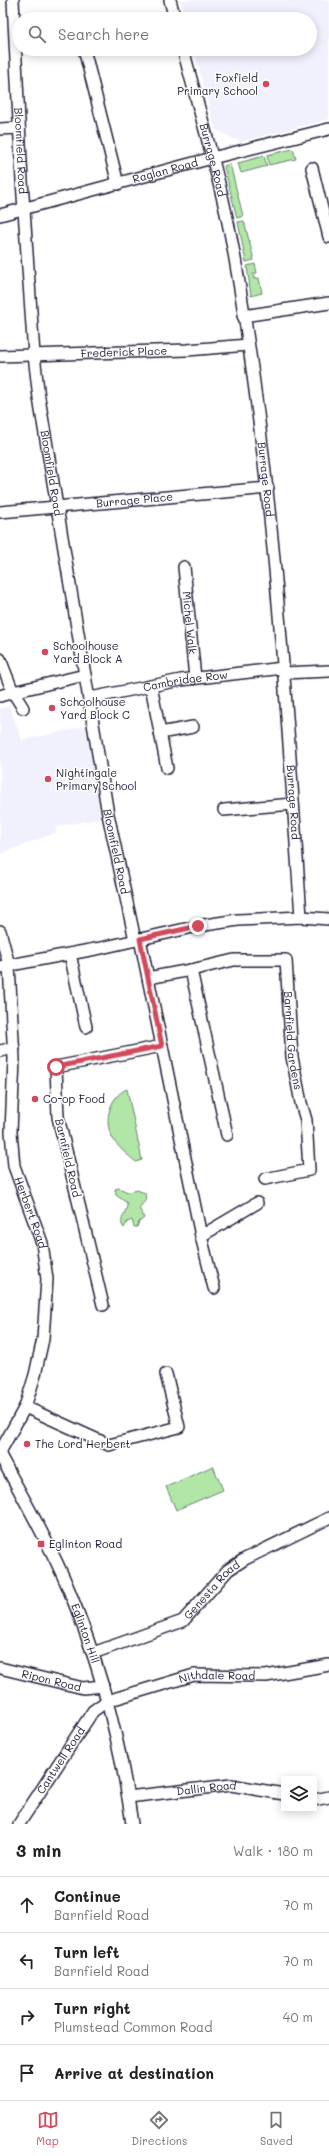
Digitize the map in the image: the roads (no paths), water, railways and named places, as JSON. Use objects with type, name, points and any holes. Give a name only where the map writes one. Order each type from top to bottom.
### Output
[{"type":"street","name":"Bloomfield Road","points":[[13,0],[14,12]]},
{"type":"street","points":[[170,0],[173,12]]},
{"type":"street","name":"Bloomfield Road","points":[[17,56],[19,128],[34,355],[57,507],[90,698],[108,814],[138,939]]},
{"type":"street","points":[[86,56],[118,184]]},
{"type":"street","name":"Burrage Road","points":[[185,56],[212,158],[235,258],[268,488],[301,917]]},
{"type":"street","points":[[0,129],[19,128]]},
{"type":"street","name":"Raglan Road","points":[[0,215],[212,158],[329,129]]},
{"type":"street","points":[[312,168],[329,237]]},
{"type":"street","points":[[244,316],[329,303]]},
{"type":"street","name":"Frederick Place","points":[[0,356],[187,350],[248,345]]},
{"type":"street","name":"Burrage Place","points":[[0,512],[268,488]]},
{"type":"street","name":"Michel Walk","points":[[184,567],[195,678]]},
{"type":"street","points":[[0,659],[13,692],[23,708]]},
{"type":"street","name":"Cambridge Row","points":[[90,698],[195,678],[283,670],[329,670]]},
{"type":"street","points":[[0,696],[85,675]]},
{"type":"street","points":[[151,686],[167,768]]},
{"type":"street","points":[[160,733],[193,727]]},
{"type":"street","points":[[224,810],[293,804]]},
{"type":"street","points":[[5,972],[70,954],[198,926],[238,920],[301,917],[329,919]]},
{"type":"street","name":"Herbert Road","points":[[0,931],[14,1048],[11,1132],[14,1166],[42,1243],[47,1279],[43,1340],[25,1407],[0,1452]]},
{"type":"street","points":[[138,939],[148,978],[201,1236],[214,1288]]},
{"type":"street","points":[[70,954],[86,1027]]},
{"type":"street","name":"Barnfield Gardens","points":[[148,978],[234,960],[286,960],[292,1057],[306,1120],[310,1170],[265,1180]]},
{"type":"street","points":[[191,970],[227,1135]]},
{"type":"street","name":"Barnfield Road","points":[[103,1305],[58,1118],[56,1067],[162,1046]]},
{"type":"street","points":[[0,1051],[14,1048]]},
{"type":"street","points":[[201,1236],[257,1203]]},
{"type":"street","points":[[25,1407],[109,1445],[179,1428],[166,1374]]},
{"type":"street","name":"Eglinton Hill","points":[[0,1455],[53,1555],[93,1653],[107,1701],[128,1797],[132,1824]]},
{"type":"street","name":"Genesta Road","points":[[93,1653],[184,1621],[228,1570],[245,1559],[329,1518]]},
{"type":"street","name":"Nithdale Road","points":[[107,1701],[194,1675],[266,1676],[329,1665]]},
{"type":"street","name":"Ripon Road","points":[[0,1668],[83,1688],[103,1686]]},
{"type":"street","name":"Cantwell Road","points":[[19,1824],[93,1711],[107,1701]]},
{"type":"street","name":"Dallin Road","points":[[128,1797],[231,1785],[281,1793]]},
{"type":"street","points":[[317,1799],[329,1796]]},
{"type":"place","name":"Foxfield Primary School","points":[[266,84]]},
{"type":"place","name":"Schoolhouse Yard Block A","points":[[45,652]]},
{"type":"place","name":"Schoolhouse Yard Block C","points":[[52,708]]},
{"type":"place","name":"Nightingale Primary School","points":[[48,779]]},
{"type":"place","name":"Co-op Food","points":[[35,1099]]},
{"type":"place","name":"The Lord Herbert","points":[[27,1444]]},
{"type":"place","name":"Eglinton Road","points":[[41,1544]]}]
